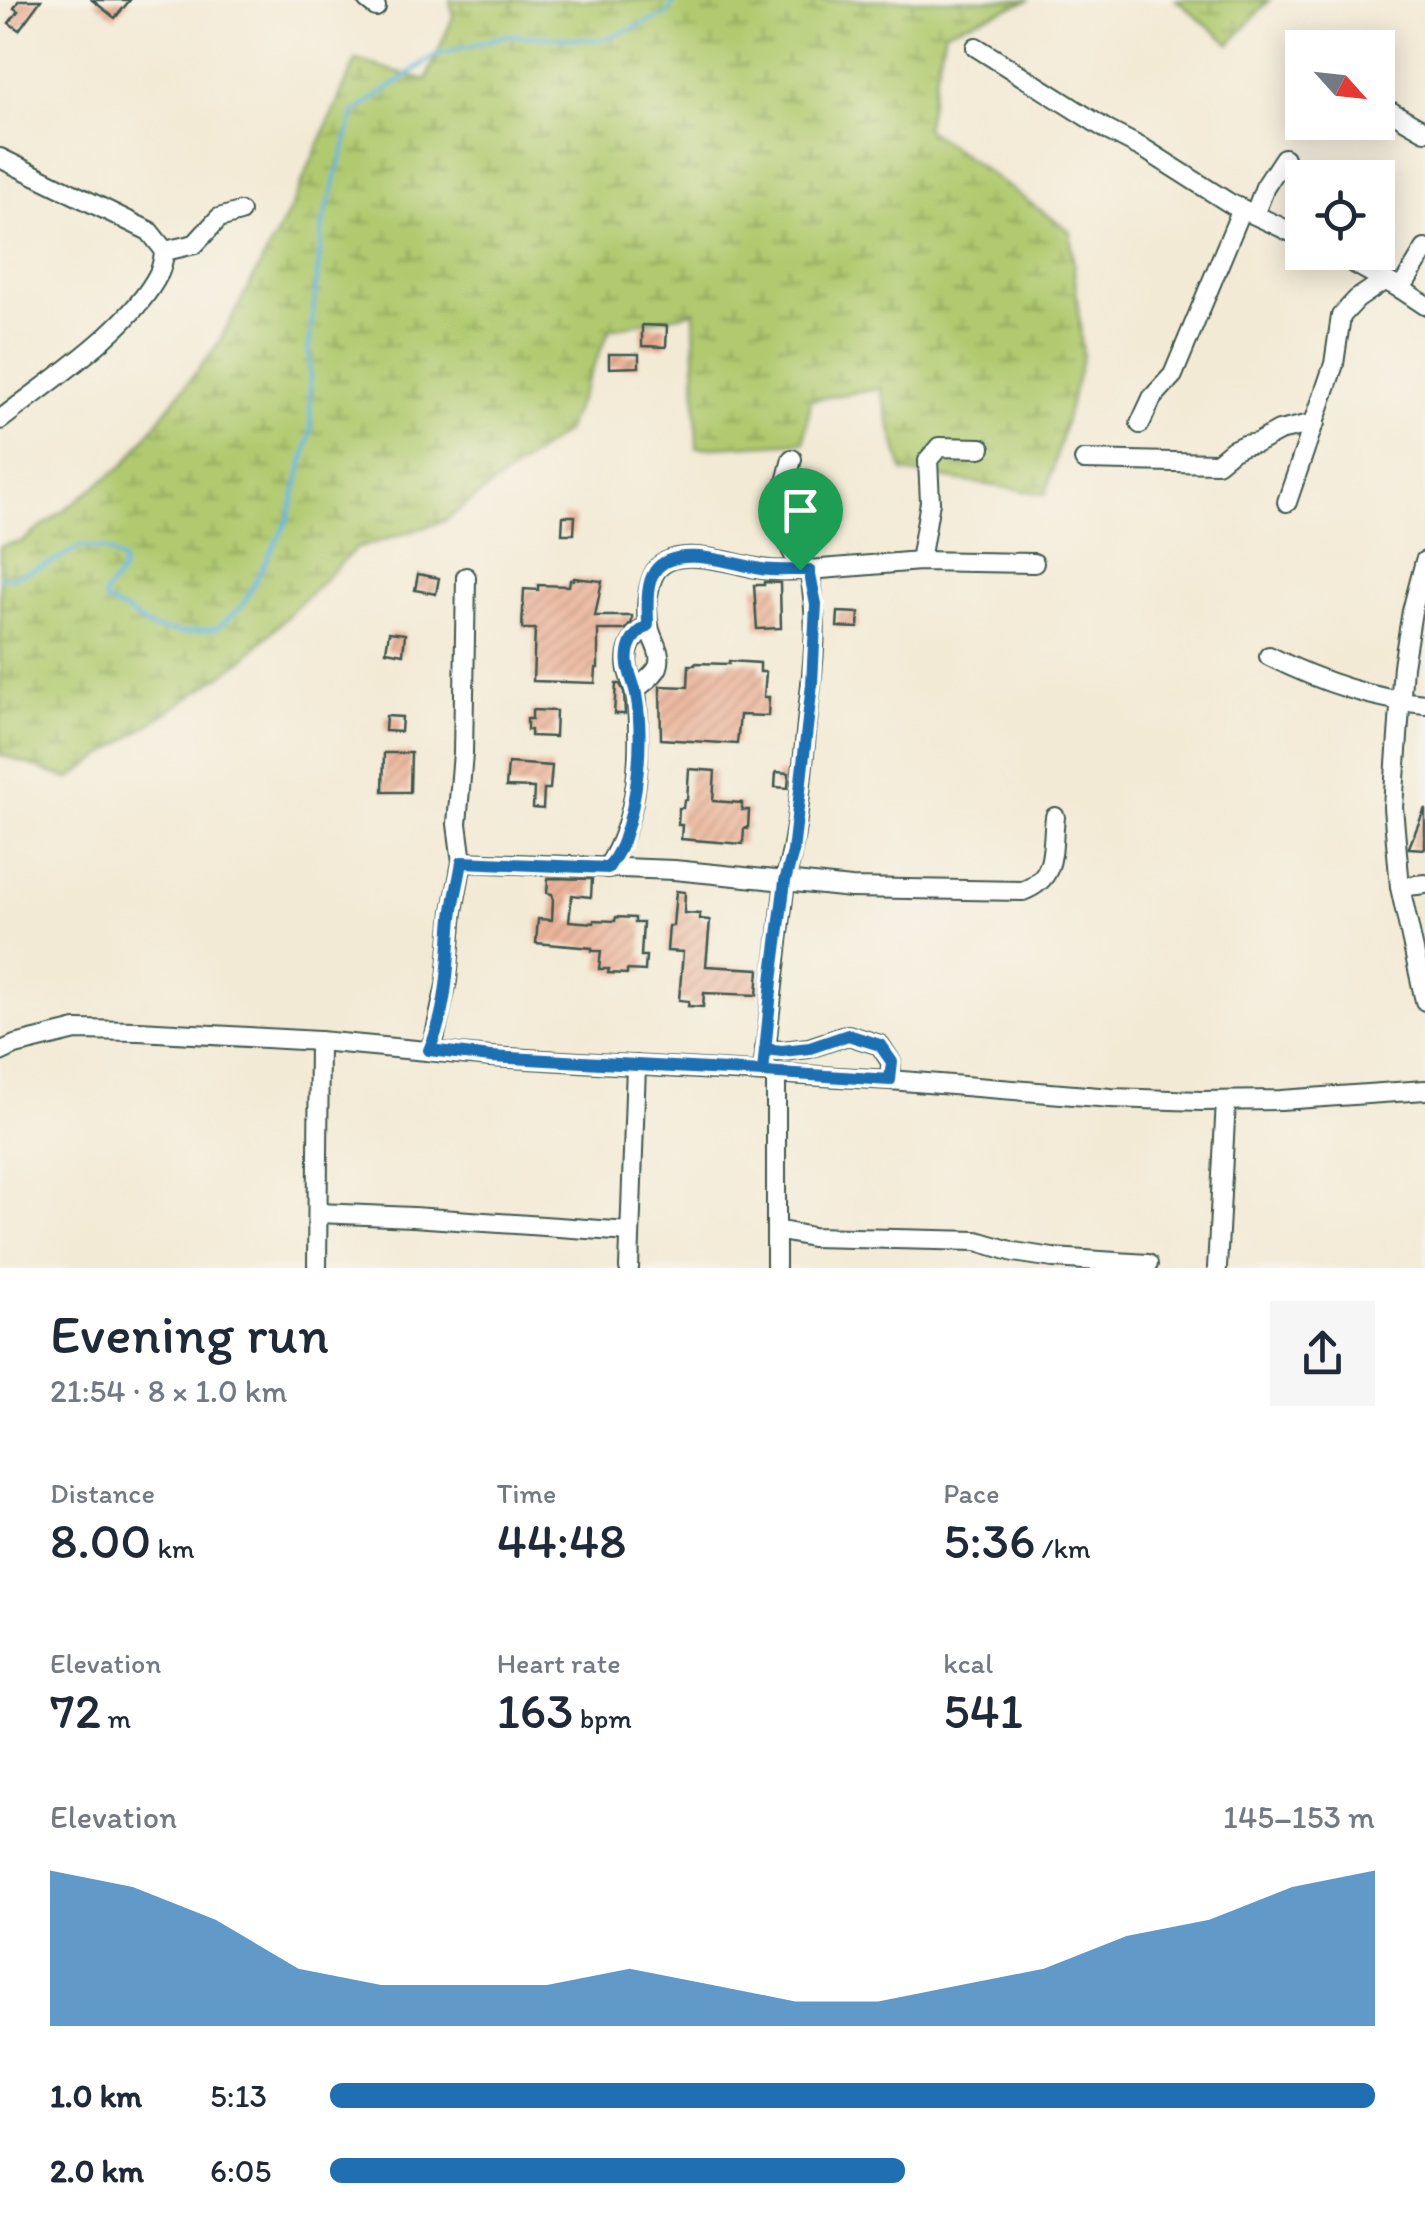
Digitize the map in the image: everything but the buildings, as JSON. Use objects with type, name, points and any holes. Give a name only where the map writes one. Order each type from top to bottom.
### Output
[{"type":"street","points":[[976,47],[1109,132],[1285,229]]},
{"type":"street","points":[[1395,113],[1425,130]]},
{"type":"street","points":[[1140,424],[1152,398],[1173,376],[1248,211],[1284,158]]},
{"type":"street","points":[[0,420],[114,330],[160,272],[164,251],[149,230],[2,162]]},
{"type":"street","points":[[164,251],[195,244],[219,218],[240,212]]},
{"type":"street","points":[[1287,502],[1334,364],[1341,316],[1356,299],[1393,284],[1425,249]]},
{"type":"street","points":[[1367,270],[1425,305]]},
{"type":"street","points":[[1084,460],[1217,464],[1232,450],[1279,431],[1315,423]]},
{"type":"street","points":[[920,561],[930,502],[928,460],[940,446],[981,448]]},
{"type":"street","points":[[776,1268],[765,1049],[785,881],[793,852],[812,684],[816,604],[805,570],[784,533],[782,500],[792,459]]},
{"type":"street","points":[[636,689],[654,673],[659,661],[648,625],[648,592],[655,571],[664,563],[688,556],[764,570],[805,570],[920,561],[1034,563]]},
{"type":"street","points":[[1425,561],[1403,666],[1394,807],[1400,887],[1425,1001]]},
{"type":"street","points":[[429,1050],[447,981],[462,862],[458,824],[466,577]]},
{"type":"street","points":[[608,868],[622,845],[634,802],[640,736],[628,648],[635,634],[648,625]]},
{"type":"street","points":[[1269,656],[1307,675],[1401,702],[1425,704]]},
{"type":"street","points":[[462,862],[674,870],[851,888],[1024,891],[1038,886],[1048,874],[1054,818]]},
{"type":"street","points":[[622,845],[628,870]]},
{"type":"street","points":[[1400,887],[1425,884]]},
{"type":"street","points":[[0,1052],[76,1030],[139,1031],[1111,1098],[1281,1100],[1425,1090]]},
{"type":"street","points":[[765,1049],[810,1048],[848,1035],[880,1045],[892,1062],[890,1080]]},
{"type":"street","points":[[316,1268],[319,1041]]},
{"type":"street","points":[[630,1268],[636,1065]]},
{"type":"street","points":[[1217,1268],[1226,1101]]},
{"type":"street","points":[[318,1213],[630,1232]]},
{"type":"street","points":[[776,1230],[812,1237],[977,1241],[1052,1258],[1148,1264]]},
{"type":"green space","points":[[450,0],[1030,0],[945,31],[925,128],[1070,231],[1083,356],[1046,494],[903,472],[880,388],[811,400],[804,442],[697,448],[694,312],[610,329],[565,432],[444,521],[355,549],[242,661],[69,779],[0,754],[0,546],[22,542],[125,464],[218,344],[289,212],[356,60],[426,80],[453,17]]},
{"type":"green space","points":[[1176,0],[1269,0],[1230,44]]},
{"type":"waterway","points":[[0,577],[13,577],[51,563],[82,546],[106,550],[123,561],[122,572],[104,595],[106,602],[150,628],[183,633],[217,628],[242,606],[288,520],[311,432],[309,348],[323,225],[354,113],[434,56],[507,35],[602,40],[666,15],[676,0]]},
{"type":"route","points":[[800,570],[764,570],[688,556],[664,563],[655,571],[648,592],[648,625],[635,634],[628,648],[640,736],[634,802],[622,845],[608,868],[462,862],[447,981],[429,1050],[763,1072],[765,1049],[782,1051],[810,1048],[848,1035],[880,1045],[892,1062],[890,1080],[763,1072],[772,981],[785,881],[793,852],[816,632],[816,604],[809,570],[800,570]]}]
